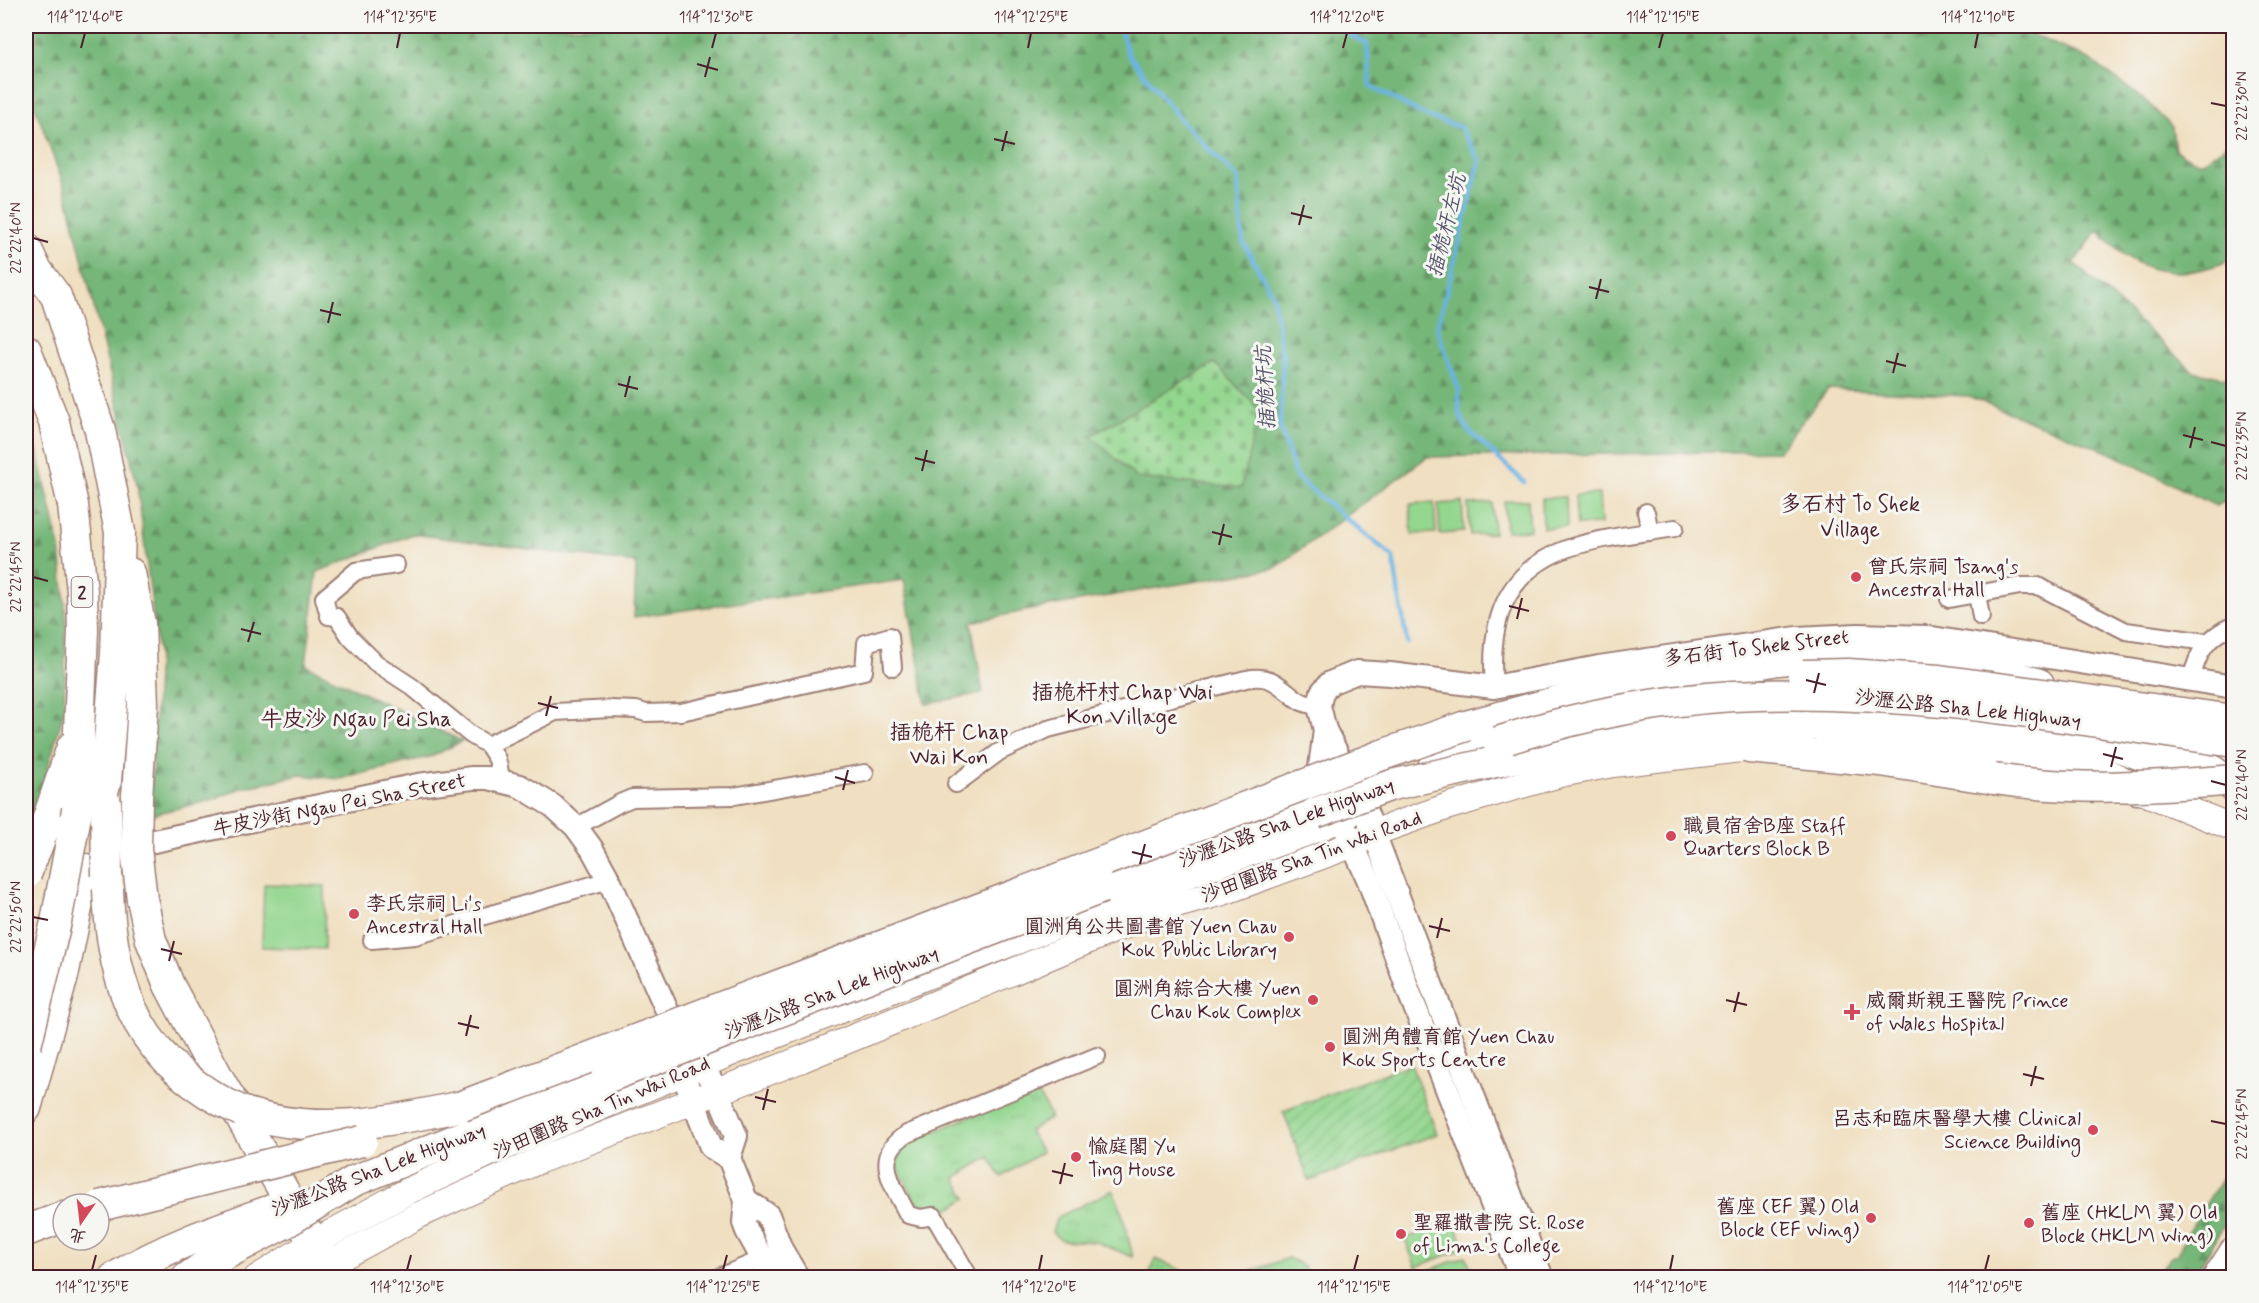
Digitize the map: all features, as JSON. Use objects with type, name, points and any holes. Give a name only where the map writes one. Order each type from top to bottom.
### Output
[{"type":"highway","name":"2","points":[[26,248],[36,270],[56,296],[100,430],[120,532],[116,643],[97,800],[63,975],[26,1108]]},
{"type":"highway","name":"2","points":[[26,350],[54,422],[73,505],[82,591],[79,731],[81,778],[97,800]]},
{"type":"highway","points":[[120,532],[140,624],[143,705],[136,849],[142,899],[151,940],[169,985],[314,1261]]},
{"type":"highway","points":[[1706,674],[1784,659],[1849,654],[1900,655],[1935,659],[2023,679],[2066,694],[2170,739],[2234,787]]},
{"type":"highway","name":"沙瀝公路 Sha Lek Highway","points":[[111,1203],[330,1150],[417,1124],[1375,758],[1466,726],[1596,691],[1706,674],[1731,676],[1848,674],[1939,680],[2234,720]]},
{"type":"highway","name":"沙瀝公路 Sha Lek Highway","points":[[114,1278],[203,1234],[354,1181],[606,1078],[1102,888],[1392,785],[1498,742],[1554,725],[1608,713],[1732,696],[1815,695],[1908,699],[2029,713],[2234,742]]},
{"type":"highway","points":[[1392,785],[1500,761],[1613,741],[1770,726],[1842,724],[1934,729],[2028,746],[2049,751],[2137,789]]},
{"type":"highway","points":[[26,872],[79,731]]},
{"type":"highway","points":[[1749,748],[1902,764],[1994,779],[2060,786],[2106,788],[2234,780]]},
{"type":"highway","name":"2","points":[[26,1046],[56,922],[97,800]]},
{"type":"highway","points":[[97,800],[109,920],[117,970],[128,1000],[144,1030],[167,1060],[183,1076],[206,1093],[241,1111],[270,1120],[301,1125],[354,1123],[420,1115],[462,1106]]},
{"type":"highway","points":[[187,1278],[207,1264],[285,1223],[354,1181]]},
{"type":"highway","points":[[26,1231],[51,1222]]},
{"type":"highway","points":[[2218,1278],[2234,1253]]},
{"type":"main road","name":"沙田圍路 Sha Tin Wai Road","points":[[314,1261],[418,1185],[692,1070],[1162,884],[1341,819],[1363,804],[1437,776],[1530,747],[1589,732],[1724,711],[1821,705],[1882,706],[1937,711],[2030,725],[2119,749],[2234,791]]},
{"type":"main road","name":"沙田圍路 Sha Tin Wai Road","points":[[257,1278],[314,1261],[509,1174],[718,1093],[1169,907],[1223,891],[1470,799],[1560,774],[1612,764],[1821,742],[1928,748],[2031,765],[2137,789],[2234,828]]},
{"type":"street","points":[[1646,512],[1650,532]]},
{"type":"street","points":[[1494,687],[1492,661],[1494,630],[1504,603],[1522,578],[1546,559],[1568,549],[1675,528]]},
{"type":"street","points":[[396,565],[356,571],[324,598],[328,616],[337,617],[350,637],[376,663],[411,686],[471,735],[488,745],[497,759],[502,781]]},
{"type":"street","points":[[1949,599],[2027,585],[2038,586],[2126,631],[2206,642]]},
{"type":"street","points":[[1977,594],[1981,617]]},
{"type":"street","points":[[2192,680],[2196,661],[2206,642],[2222,630],[2234,625]]},
{"type":"street","name":"多石街 To Shek Street","points":[[1319,706],[1322,692],[1330,683],[1357,672],[1494,687],[1599,667],[1777,641],[1858,635],[1926,637],[2234,687]]},
{"type":"street","points":[[488,745],[555,712],[611,709],[681,712],[864,671],[866,643],[890,636],[893,667]]},
{"type":"street","points":[[956,784],[999,752],[1048,729],[1246,679],[1269,679],[1280,684],[1304,703],[1319,706],[1324,730],[1363,804],[1364,838],[1521,1278]]},
{"type":"street","points":[[1324,730],[1320,767],[1341,819],[1364,838],[1542,1278]]},
{"type":"street","points":[[576,827],[620,802],[632,798],[734,796],[865,773]]},
{"type":"street","name":"牛皮沙街 Ngau Pei Sha Street","points":[[26,872],[204,830],[418,785],[472,778],[502,781],[520,786],[540,797],[576,827],[592,849],[609,880],[669,1015],[681,1027],[692,1070],[694,1102],[711,1147],[729,1158],[746,1200],[744,1223],[773,1262],[798,1278]]},
{"type":"street","points":[[372,940],[415,936],[609,880]]},
{"type":"street","points":[[970,1278],[934,1216],[921,1218],[908,1215],[887,1171],[890,1149],[897,1140],[907,1134],[1097,1056]]},
{"type":"street","name":"牛皮沙街 Ngau Pei Sha Street","points":[[692,1070],[718,1093],[736,1136],[729,1158]]},
{"type":"street","points":[[717,1278],[773,1262]]},
{"type":"green space","points":[[26,26],[2012,26],[2089,59],[2148,103],[2172,127],[2175,151],[2200,163],[2233,141],[2233,259],[2195,271],[2160,270],[2128,257],[2098,230],[2074,263],[2193,371],[2233,380],[2233,495],[2216,506],[2108,452],[1968,396],[1828,389],[1779,451],[1427,457],[1275,568],[1055,605],[971,622],[983,693],[926,704],[904,580],[634,617],[636,563],[413,534],[317,572],[306,665],[462,741],[433,756],[340,779],[301,775],[242,788],[212,800],[150,815],[158,653],[137,484],[66,192],[26,82]]},
{"type":"green space","points":[[1215,363],[1259,410],[1241,488],[1137,478],[1091,436]]},
{"type":"green space","points":[[26,420],[38,453],[60,548],[66,615],[64,711],[26,840]]},
{"type":"green space","points":[[1599,494],[1601,524],[1577,525],[1575,495]]},
{"type":"green space","points":[[1566,497],[1567,527],[1543,528],[1542,498]]},
{"type":"green space","points":[[1528,500],[1530,530],[1506,531],[1504,501]]},
{"type":"green space","points":[[1434,502],[1436,533],[1412,534],[1410,504]]},
{"type":"green space","points":[[1462,502],[1464,532],[1440,534],[1438,504]]},
{"type":"green space","points":[[1492,503],[1494,533],[1470,535],[1468,504]]},
{"type":"green space","points":[[264,884],[325,886],[324,949],[262,947]]},
{"type":"green space","points":[[1411,1064],[1437,1134],[1309,1181],[1283,1111]]},
{"type":"green space","points":[[1036,1088],[1051,1118],[1029,1131],[1042,1152],[1001,1177],[989,1157],[955,1178],[967,1198],[948,1210],[918,1204],[896,1165],[906,1144]]},
{"type":"green space","points":[[2233,1161],[2233,1211],[2193,1277],[2157,1277],[2169,1258],[2178,1254],[2186,1235]]},
{"type":"green space","points":[[1113,1190],[1121,1209],[1133,1257],[1096,1242],[1061,1240],[1052,1232],[1057,1217]]},
{"type":"green space","points":[[1454,1220],[1465,1248],[1416,1267],[1405,1239]]},
{"type":"green space","points":[[1466,1256],[1474,1277],[1418,1277],[1417,1275]]},
{"type":"green space","points":[[1288,1258],[1304,1266],[1309,1277],[1235,1277]]},
{"type":"green space","points":[[1156,1259],[1187,1273],[1185,1277],[1148,1277]]},
{"type":"waterway","name":"插桅杆坑","points":[[1119,26],[1128,54],[1180,119],[1238,179],[1243,242],[1273,296],[1283,360],[1280,426],[1296,477],[1393,557],[1407,643]]},
{"type":"waterway","name":"插桅杆左坑","points":[[1335,26],[1367,44],[1370,86],[1426,116],[1460,127],[1480,161],[1437,328],[1459,390],[1459,413],[1468,430],[1524,482]]},
{"type":"place","name":"曾氏宗祠 Tsang's Ancestral Hall","points":[[1856,577]]},
{"type":"place","name":"職員宿舍B座 Staff Quarters Block B","points":[[1671,836]]},
{"type":"place","name":"李氏宗祠 Li's Ancestral Hall","points":[[354,914]]},
{"type":"place","name":"圓洲角公共圖書館 Yuen Chau Kok Public Library","points":[[1289,937]]},
{"type":"place","name":"圓洲角綜合大樓 Yuen Chau Kok Complex","points":[[1313,1000]]},
{"type":"place","name":"威爾斯親王醫院 Prince of Wales Hospital","points":[[1852,1012]]},
{"type":"place","name":"圓洲角體育館 Yuen Chau Kok Sports Centre","points":[[1330,1047]]},
{"type":"place","name":"呂志和臨床醫學大樓 Clinical Science Building","points":[[2093,1130]]},
{"type":"place","name":"愉庭閣 Yu Ting House","points":[[1076,1157]]},
{"type":"place","name":"舊座 (EF 翼) Old Block (EF Wing)","points":[[1871,1218]]},
{"type":"place","name":"舊座 (HKLM 翼) Old Block (HKLM Wing)","points":[[2029,1223]]},
{"type":"place","name":"聖羅撒書院 St. Rose of Lima's College","points":[[1401,1234]]},
{"type":"district","name":"多石村 To Shek Village","points":[[1850,516]]},
{"type":"district","name":"插桅杆村 Chap Wai Kon Village","points":[[1122,704]]},
{"type":"district","name":"牛皮沙 Ngau Pei Sha","points":[[356,718]]},
{"type":"district","name":"插桅杆 Chap Wai Kon","points":[[949,744]]}]
